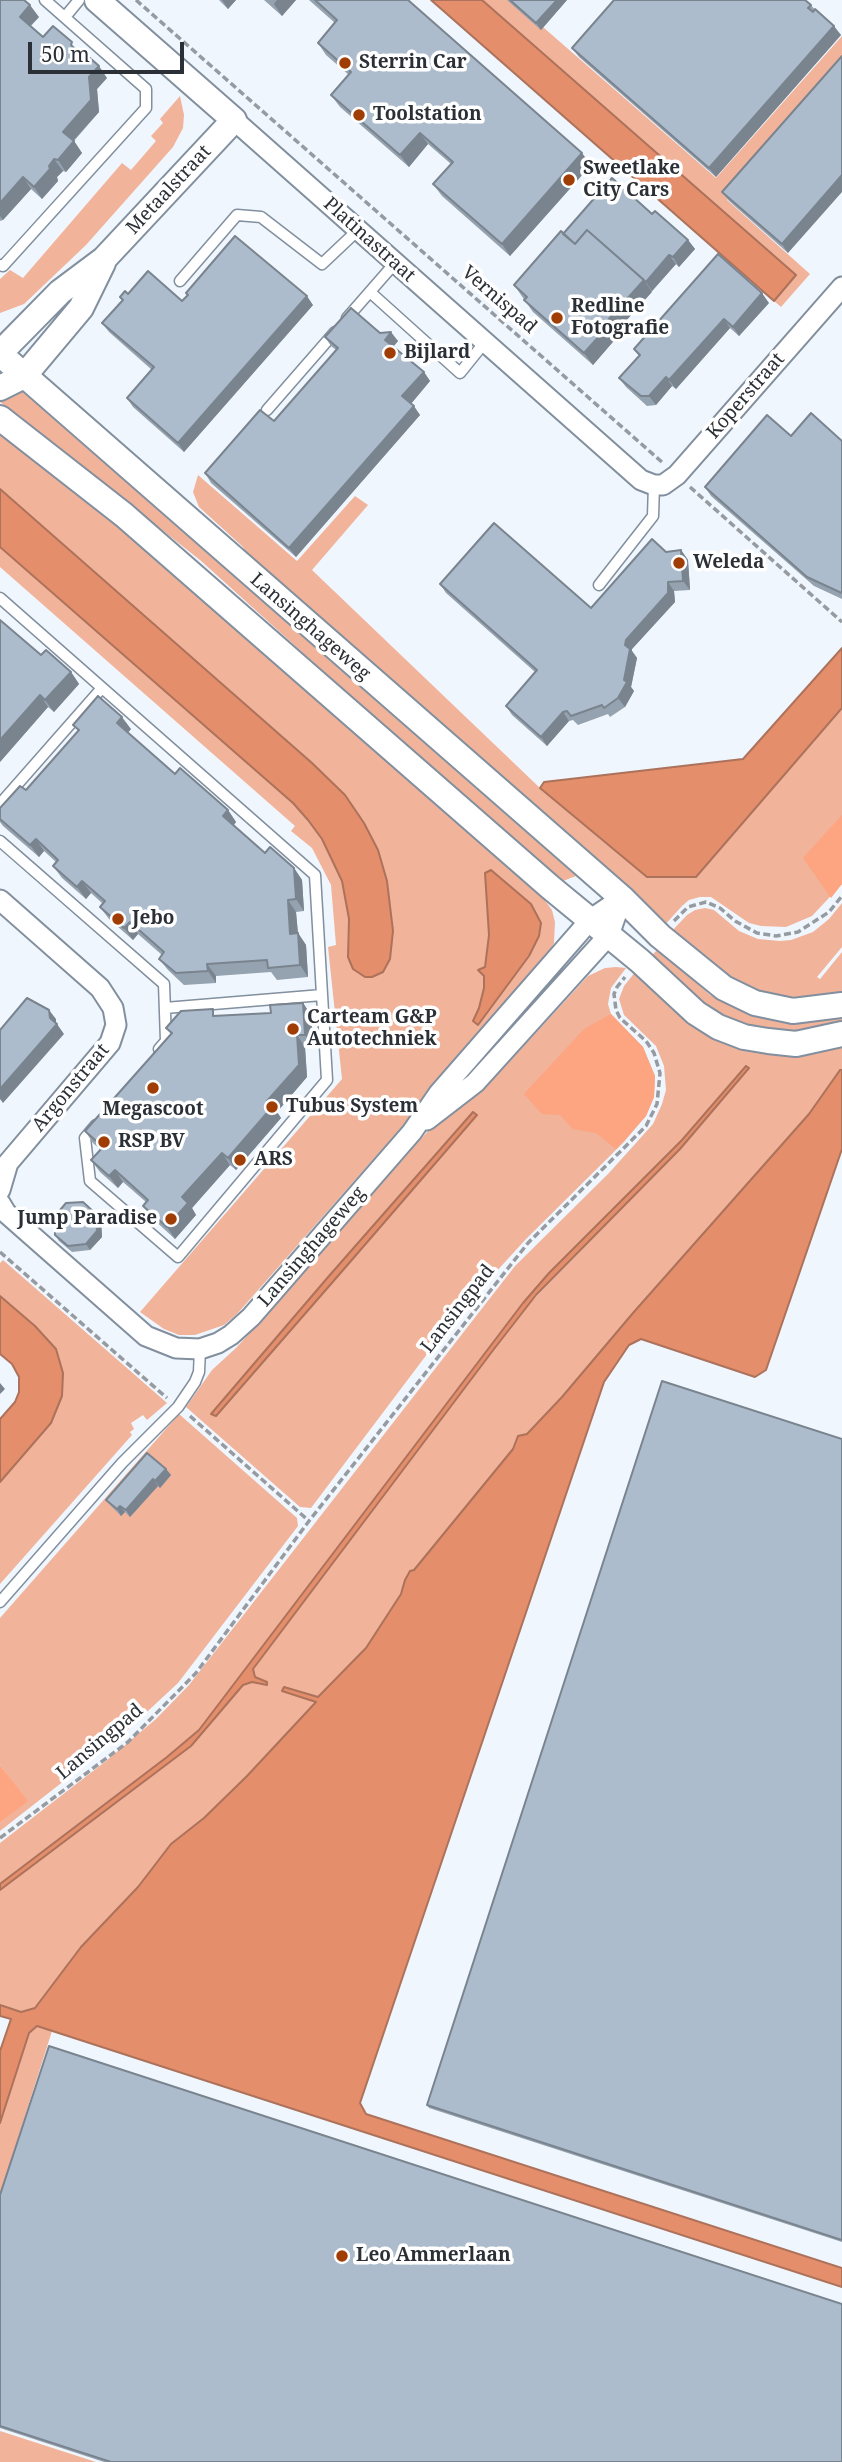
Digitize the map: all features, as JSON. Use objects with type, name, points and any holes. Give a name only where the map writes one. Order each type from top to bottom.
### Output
[{"type":"street","name":"Platinastraat","points":[[97,0],[647,482]]},
{"type":"street","name":"Metaalstraat","points":[[0,354],[60,292],[104,259],[233,120]]},
{"type":"street","name":"Metaalstraat","points":[[0,388],[24,376],[81,308],[104,259]]},
{"type":"street","name":"Koperstraat","points":[[647,482],[663,485],[677,475],[842,287]]},
{"type":"street","name":"Lansinghageweg","points":[[0,354],[622,898],[474,1083],[412,1132],[251,1317],[232,1335],[201,1349]]},
{"type":"street","name":"Lansinghageweg","points":[[0,418],[124,515],[550,887],[600,927]]},
{"type":"street","points":[[622,898],[660,936],[724,988],[755,1003],[793,1011],[842,1005]]},
{"type":"street","name":"Argonstraat","points":[[0,900],[100,988],[113,1008],[116,1026],[110,1043],[8,1163],[0,1190]]},
{"type":"street","points":[[600,927],[696,1013],[718,1027],[744,1037],[796,1044],[842,1034]]},
{"type":"street","points":[[0,1203],[6,1213],[146,1336],[176,1349],[201,1349]]},
{"type":"lane","points":[[0,265],[3,266],[146,108],[146,89],[45,0]]},
{"type":"lane","points":[[65,17],[79,0]]},
{"type":"lane","points":[[180,281],[237,215],[261,217],[322,264],[358,230]]},
{"type":"lane","points":[[267,410],[395,263]]},
{"type":"lane","points":[[370,292],[460,373],[485,342]]},
{"type":"lane","points":[[599,584],[653,516],[647,482]]},
{"type":"lane","points":[[0,598],[315,875],[327,1080],[178,1257],[90,1181],[85,1138],[102,1118]]},
{"type":"lane","points":[[0,804],[103,688]]},
{"type":"lane","points":[[0,841],[164,984],[166,1041],[150,1060]]},
{"type":"lane","points":[[165,1008],[322,995]]},
{"type":"lane","points":[[0,1602],[122,1462],[178,1407],[195,1382],[201,1349]]},
{"type":"path","name":"Vernispad","points":[[136,0],[842,622]]},
{"type":"path","points":[[660,936],[688,907],[706,902],[720,908],[757,933],[776,936],[798,932],[829,912],[842,896]]},
{"type":"path","name":"Lansingpad","points":[[0,1838],[128,1742],[197,1673],[309,1521],[528,1243],[646,1126],[660,1091],[658,1063],[646,1041],[620,1018],[614,1002],[617,987],[640,961]]},
{"type":"path","points":[[0,1252],[309,1521]]},
{"type":"shaded area","points":[[431,0],[482,0],[796,275],[774,301]]},
{"type":"shaded area","points":[[482,0],[512,0],[716,178],[842,36],[842,70],[727,200],[810,274],[781,307],[774,301],[796,275]]},
{"type":"shaded area","points":[[180,96],[184,115],[183,128],[173,147],[86,245],[24,304],[0,313],[0,279],[10,270],[23,278],[122,163],[131,170],[156,141],[151,136],[163,123],[160,119]]},
{"type":"shaded area","points":[[22,391],[576,876],[558,883],[200,560],[0,402]]},
{"type":"shaded area","points":[[0,429],[82,494],[521,877],[544,899],[552,910],[555,922],[554,943],[539,971],[237,1314],[224,1325],[195,1335],[179,1335],[164,1329],[140,1312],[342,1079],[328,947],[336,945],[331,885],[312,848],[291,831],[295,826],[0,567],[0,547],[293,803],[308,820],[322,839],[342,881],[349,919],[350,964],[387,881],[378,850],[345,795],[0,489]]},
{"type":"shaded area","points":[[198,475],[297,561],[355,496],[368,505],[312,570],[540,788],[606,844],[697,877],[842,708],[842,884],[812,916],[786,927],[749,923],[711,897],[700,897],[689,900],[663,927],[268,579],[242,546],[199,507],[193,492]]},
{"type":"shaded area","points":[[0,489],[345,795],[378,850],[387,881],[393,931],[390,959],[383,972],[365,977],[353,969],[348,957],[349,919],[342,881],[322,839],[293,803],[0,547]]},
{"type":"shaded area","points":[[842,648],[842,708],[696,877],[647,877],[540,788],[544,782],[743,759]]},
{"type":"shaded area","points":[[842,815],[842,884],[831,898],[803,858]]},
{"type":"shaded area","points":[[491,870],[531,904],[541,923],[539,936],[529,956],[478,1025],[473,1021],[484,988],[484,976],[478,970],[485,967],[489,935],[485,873]]},
{"type":"shaded area","points":[[842,903],[842,947],[817,977],[820,979],[842,952],[842,993],[833,995],[785,998],[765,994],[738,983],[671,932],[687,915],[705,908],[714,910],[739,931],[758,939],[791,940],[813,932],[829,919]]},
{"type":"shaded area","points":[[658,949],[710,995],[745,1011],[842,1014],[842,1023],[786,1034],[745,1027],[699,1004],[648,959]]},
{"type":"shaded area","points":[[605,968],[626,968],[611,988],[608,1004],[611,1014],[643,1047],[655,1076],[654,1097],[646,1116],[474,1296],[311,1508],[300,1507],[186,1407],[212,1370],[286,1293],[434,1124],[496,1076],[588,976]],"holes":[[[473,1113],[477,1116],[216,1416],[211,1414]]]},
{"type":"shaded area","points":[[636,971],[700,1025],[842,1044],[842,1070],[809,1114],[562,1397],[527,1434],[518,1436],[513,1449],[414,1571],[410,1572],[401,1594],[366,1648],[247,1776],[204,1818],[171,1844],[138,1887],[81,1947],[35,2008],[21,2012],[0,2005],[0,1890],[191,1746],[243,1685],[247,1682],[267,1682],[255,1677],[252,1669],[527,1306],[680,1149],[749,1068],[523,1303],[199,1730],[0,1884],[0,1843],[106,1761],[156,1719],[189,1685],[515,1266],[609,1173],[653,1124],[666,1090],[664,1066],[656,1046],[624,1015],[619,999],[624,986]]},
{"type":"shaded area","points":[[611,1014],[643,1047],[655,1076],[654,1097],[646,1116],[616,1149],[596,1133],[573,1129],[560,1115],[542,1114],[524,1094],[584,1029]]},
{"type":"shaded area","points":[[746,1066],[749,1068],[680,1149],[536,1295],[494,1349],[253,1669],[255,1677],[267,1682],[267,1685],[252,1682],[243,1685],[191,1746],[0,1890],[0,1884],[199,1730],[523,1303],[549,1273],[682,1140]]},
{"type":"shaded area","points":[[840,1070],[842,1149],[766,1370],[755,1377],[641,1339],[629,1345],[604,1382],[360,2103],[366,2114],[842,2268],[842,2287],[37,2026],[29,2033],[0,2123],[0,2051],[11,2019],[0,2016],[0,2005],[21,2012],[35,2008],[81,1947],[138,1887],[171,1844],[204,1818],[247,1776],[316,1702],[282,1691],[284,1687],[318,1697],[366,1648],[401,1594],[410,1571],[414,1570],[513,1449],[518,1436],[527,1434],[562,1397],[809,1114]]},
{"type":"shaded area","points":[[473,1112],[477,1115],[344,1269],[216,1416],[211,1414],[329,1276]]},
{"type":"shaded area","points":[[3,1260],[167,1403],[147,1420],[143,1415],[131,1423],[134,1429],[130,1432],[132,1435],[0,1584],[0,1482],[51,1423],[63,1374],[56,1349],[35,1326],[0,1296],[0,1263]]},
{"type":"shaded area","points":[[0,1296],[35,1326],[56,1349],[63,1373],[62,1396],[51,1423],[0,1482],[0,1419],[15,1402],[19,1392],[19,1377],[12,1364],[0,1354]]},
{"type":"shaded area","points":[[179,1414],[297,1518],[298,1526],[178,1683],[120,1737],[0,1831],[0,1823],[27,1801],[0,1765],[0,1618]]},
{"type":"shaded area","points":[[0,1765],[28,1801],[0,1823]]},
{"type":"shaded area","points":[[37,2026],[52,2031],[0,2195],[0,2123],[29,2033]]},
{"type":"shaded area","points":[[0,2431],[96,2462],[0,2462]]},
{"type":"building","points":[[0,0],[24,0],[30,5],[20,17],[43,37],[53,26],[72,42],[71,45],[77,51],[81,50],[99,66],[89,77],[91,100],[63,132],[74,141],[58,160],[54,159],[50,169],[34,187],[23,177],[0,203]]},
{"type":"building","points":[[315,0],[408,0],[582,153],[502,244],[433,184],[453,162],[420,133],[400,155],[331,95],[351,72],[318,43],[337,20]]},
{"type":"building","points":[[510,0],[557,0],[536,23]]},
{"type":"building","points":[[614,0],[805,0],[811,5],[808,8],[813,12],[815,9],[834,26],[709,168],[572,48]]},
{"type":"building","points":[[842,56],[842,175],[782,244],[722,192]]},
{"type":"building","points":[[612,178],[652,214],[655,211],[688,240],[673,257],[669,255],[646,282],[587,230],[575,244],[563,234]]},
{"type":"building","points":[[587,230],[644,280],[607,321],[610,324],[584,353],[524,300],[527,297],[514,285],[561,231],[575,244]]},
{"type":"building","points":[[235,236],[307,296],[178,443],[127,398],[154,367],[102,323],[123,300],[120,297],[125,291],[128,294],[148,271],[182,301]]},
{"type":"building","points":[[718,254],[762,293],[733,327],[724,319],[669,380],[666,377],[649,396],[641,396],[619,378],[640,355],[634,349]]},
{"type":"building","points":[[351,308],[380,333],[391,332],[385,340],[424,372],[402,396],[414,406],[289,548],[205,473],[260,410],[274,421],[338,348],[325,337]]},
{"type":"building","points":[[811,413],[842,441],[842,593],[807,577],[705,487],[767,415],[791,436]]},
{"type":"building","points":[[494,523],[591,608],[652,539],[666,552],[681,550],[683,581],[668,582],[668,593],[626,640],[625,645],[630,649],[624,680],[627,682],[618,698],[604,708],[602,705],[571,716],[567,711],[563,712],[541,737],[506,706],[537,670],[440,584]]},
{"type":"building","points":[[0,620],[41,655],[46,650],[71,672],[45,700],[40,695],[0,740]]},
{"type":"building","points":[[98,696],[122,717],[117,723],[175,774],[180,768],[228,810],[223,816],[265,853],[270,847],[294,868],[296,899],[288,900],[290,934],[298,933],[300,965],[268,968],[267,960],[207,964],[208,971],[176,973],[159,959],[164,952],[130,922],[124,928],[100,907],[105,901],[82,881],[77,887],[53,866],[58,860],[36,839],[30,845],[0,819],[0,808],[20,786],[26,790],[79,730],[73,725]]},
{"type":"building","points":[[27,998],[49,1010],[50,1018],[57,1024],[0,1089],[0,1030]]},
{"type":"building","points":[[303,1003],[305,1035],[297,1035],[299,1065],[267,1101],[273,1106],[228,1158],[222,1153],[182,1197],[188,1203],[167,1227],[143,1206],[148,1200],[115,1170],[109,1176],[91,1160],[103,1147],[85,1131],[172,1033],[166,1028],[181,1011],[213,1009],[213,1016],[271,1013],[270,1005]]},
{"type":"building","points":[[83,1202],[96,1214],[97,1231],[86,1244],[68,1246],[55,1235],[55,1216],[66,1203]]},
{"type":"building","points":[[662,1381],[842,1439],[842,2240],[427,2105]]},
{"type":"building","points":[[147,1453],[166,1469],[155,1481],[153,1479],[126,1510],[120,1506],[117,1509],[106,1500]]},
{"type":"building","name":"Leo Ammerlaan","points":[[49,2046],[842,2304],[842,2462],[111,2462],[0,2426],[0,2195]]},
{"type":"place","name":"Sterrin Car","points":[[345,63]]},
{"type":"place","name":"Toolstation","points":[[359,115]]},
{"type":"place","name":"Sweetlake City Cars","points":[[569,180]]},
{"type":"place","name":"Redline Fotografie","points":[[557,318]]},
{"type":"place","name":"Bijlard","points":[[390,353]]},
{"type":"place","name":"Weleda","points":[[679,563]]},
{"type":"place","name":"Jebo","points":[[118,919]]},
{"type":"place","name":"Carteam G&P Autotechniek","points":[[293,1029]]},
{"type":"place","name":"Megascoot","points":[[153,1088]]},
{"type":"place","name":"Tubus System","points":[[272,1107]]},
{"type":"place","name":"RSP BV","points":[[104,1142]]},
{"type":"place","name":"ARS","points":[[240,1160]]},
{"type":"place","name":"Jump Paradise","points":[[171,1219]]},
{"type":"place","name":"Leo Ammerlaan","points":[[342,2256]]}]
